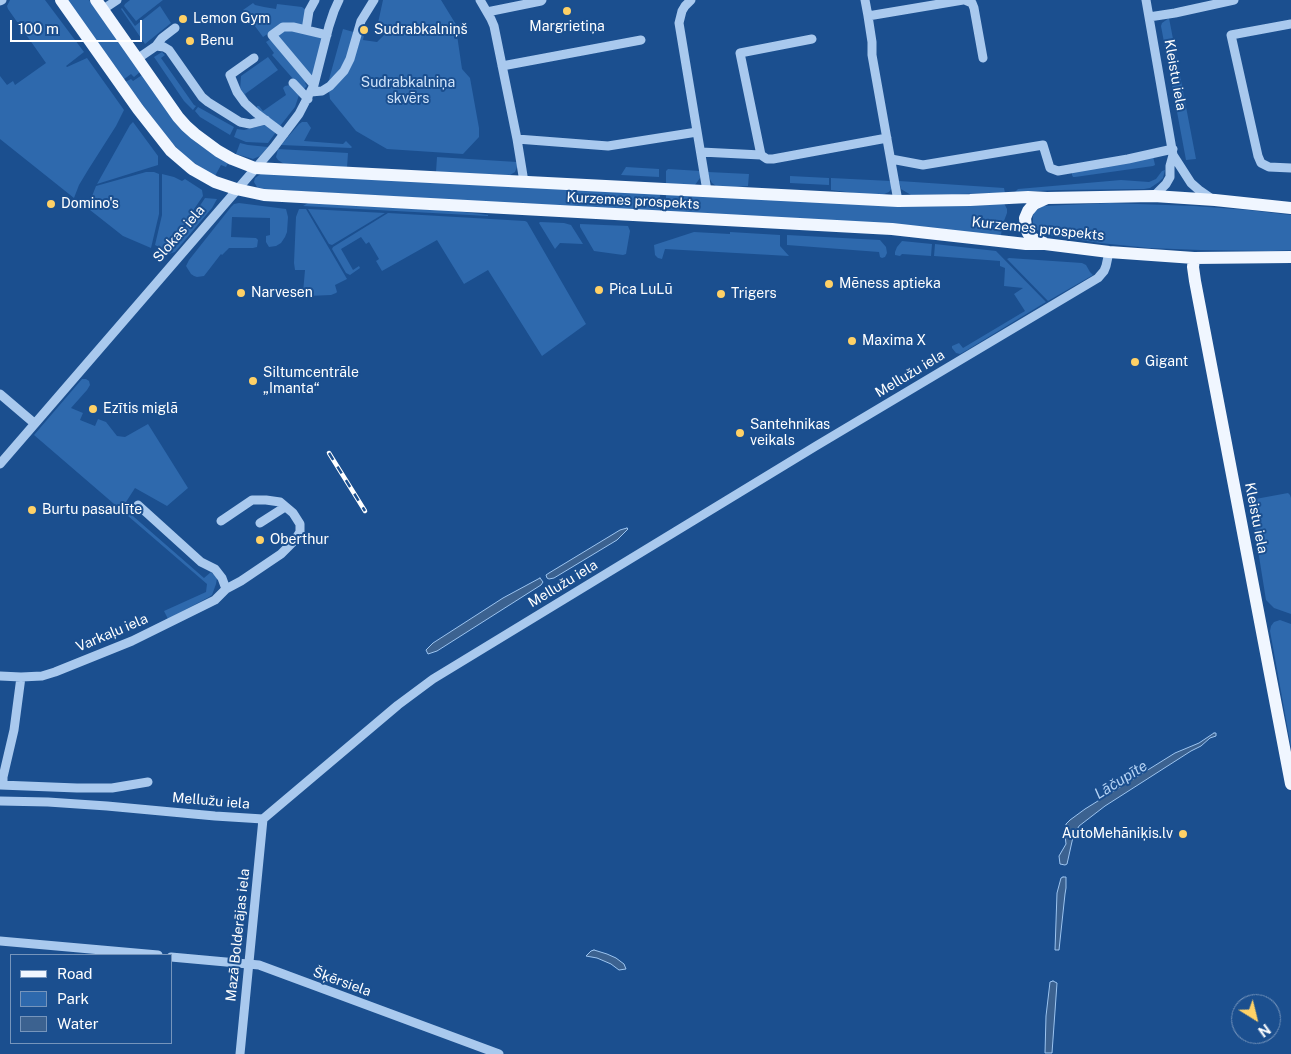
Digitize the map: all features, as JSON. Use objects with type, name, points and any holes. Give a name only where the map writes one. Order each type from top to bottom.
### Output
[{"type":"main road","name":"Kurzemes prospekts","points":[[61,0],[138,109],[171,151],[192,170],[215,182],[264,195],[892,229],[1109,252],[1194,258],[1291,257]]},
{"type":"main road","name":"Kurzemes prospekts","points":[[99,5],[178,117],[194,134],[218,152],[255,168],[898,201],[970,200],[1028,196],[1046,198],[1154,196],[1291,208]]},
{"type":"main road","points":[[1045,244],[1032,238],[1026,228],[1025,218],[1034,204],[1046,198]]},
{"type":"main road","name":"Kleistu iela","points":[[1194,258],[1195,282],[1291,784]]},
{"type":"street","points":[[99,5],[117,0]]},
{"type":"street","points":[[306,30],[310,11],[315,0]]},
{"type":"street","name":"Slokas iela","points":[[0,464],[255,168],[299,114],[311,92],[334,11],[339,0]]},
{"type":"street","points":[[293,83],[311,92],[330,86],[344,71],[350,59],[361,21],[374,0]]},
{"type":"street","points":[[480,0],[494,26],[524,182]]},
{"type":"street","points":[[487,12],[542,0]]},
{"type":"street","points":[[691,0],[682,11],[679,23],[707,191]]},
{"type":"street","points":[[865,0],[872,42],[872,55],[898,201]]},
{"type":"street","points":[[868,16],[964,0],[972,4],[974,8],[983,58]]},
{"type":"street","name":"Kleistu iela","points":[[1146,0],[1173,152],[1191,183],[1214,200]]},
{"type":"street","points":[[1150,17],[1234,0]]},
{"type":"street","points":[[1291,24],[1231,35],[1261,164],[1269,167],[1291,168]]},
{"type":"street","points":[[311,92],[272,34],[283,27],[293,27],[327,35]]},
{"type":"street","points":[[137,59],[156,46],[162,38],[175,28]]},
{"type":"street","points":[[761,155],[740,53],[812,39]]},
{"type":"street","points":[[502,66],[641,40]]},
{"type":"street","points":[[156,46],[169,50],[202,97],[208,102],[240,122],[250,124],[266,120]]},
{"type":"street","points":[[254,58],[230,76],[237,92],[245,103],[284,134]]},
{"type":"street","points":[[517,139],[608,146],[698,132]]},
{"type":"street","points":[[701,152],[761,155],[767,159],[773,159],[887,138]]},
{"type":"street","points":[[891,159],[923,166],[1043,145],[1050,168],[1058,171],[1173,152]]},
{"type":"street","name":"Kleistu iela","points":[[1154,196],[1170,177],[1173,152]]},
{"type":"street","name":"Mellužu iela","points":[[0,800],[107,806],[263,820],[398,705],[433,679],[816,446],[1098,278],[1104,271],[1109,252]]},
{"type":"street","points":[[0,394],[34,423]]},
{"type":"street","points":[[221,521],[252,500],[280,502],[285,507],[260,523]]},
{"type":"street","points":[[138,505],[201,562],[215,569],[222,578],[226,588]]},
{"type":"street","name":"Varkaļu iela","points":[[0,676],[21,678],[42,676],[55,672],[132,641],[215,600],[226,588],[241,581],[281,554],[295,540],[300,532],[300,524],[293,513],[285,507]]},
{"type":"street","points":[[21,678],[14,730],[1,785],[112,788],[148,782]]},
{"type":"street","name":"Mazā Bolderājas iela","points":[[240,1054],[263,820]]},
{"type":"street","points":[[0,941],[147,954]]},
{"type":"street","name":"Šķērsiela","points":[[172,956],[263,967],[499,1054]]},
{"type":"green space","points":[[10,0],[45,0],[84,52],[66,66],[87,58],[124,110],[79,185],[74,198],[0,139],[0,76],[7,85],[13,81],[15,85],[46,63],[8,9],[7,6]]},
{"type":"green space","points":[[67,0],[89,0],[140,72],[134,77],[131,74],[123,80]]},
{"type":"green space","points":[[130,0],[163,0],[136,21],[124,6]]},
{"type":"green space","name":"Sudrabkalniņa skvērs","points":[[383,0],[441,0],[460,31],[457,35],[462,69],[470,78],[479,128],[479,137],[463,154],[387,149],[356,131],[330,99],[328,83],[343,29],[364,35],[363,40],[377,42],[384,35],[384,25],[378,23]]},
{"type":"green space","points":[[253,3],[276,9],[277,4],[302,7],[306,10],[304,26],[272,31],[263,37],[243,10]]},
{"type":"green space","points":[[160,6],[171,23],[145,44],[121,9],[135,26]]},
{"type":"green space","points":[[1169,18],[1196,159],[1186,160],[1161,26]]},
{"type":"green space","points":[[287,29],[322,38],[312,78],[278,36],[279,33]]},
{"type":"green space","points":[[272,38],[307,81],[305,83],[307,86],[303,90],[272,55],[274,53],[266,42]]},
{"type":"green space","points":[[162,52],[165,55],[161,58],[196,106],[193,110],[184,101],[154,57]]},
{"type":"green space","points":[[268,57],[278,70],[245,94],[248,100],[240,91],[241,76]]},
{"type":"green space","points":[[142,75],[197,143],[228,163],[226,167],[221,165],[215,176],[186,157],[169,140],[125,82],[131,79],[133,81]]},
{"type":"green space","points":[[290,85],[299,95],[295,107],[280,126],[257,109],[257,106],[263,111],[286,95],[283,88]]},
{"type":"green space","points":[[198,107],[234,127],[230,135],[200,117],[195,111]]},
{"type":"green space","points":[[133,122],[158,156],[158,165],[97,184],[130,125]]},
{"type":"green space","points":[[302,122],[307,122],[311,128],[304,141],[343,144],[346,141],[352,147],[281,145]]},
{"type":"green space","points":[[265,125],[276,132],[268,143],[246,142],[234,137],[237,129],[244,130]]},
{"type":"green space","points":[[240,143],[268,147],[260,156],[253,159],[236,154]]},
{"type":"green space","points":[[278,149],[348,153],[347,168],[284,164],[276,157]]},
{"type":"green space","points":[[1153,156],[1155,165],[1153,166],[1075,177],[1072,175],[1072,171]]},
{"type":"green space","points":[[437,157],[517,162],[517,167],[515,172],[510,175],[436,172]]},
{"type":"green space","points":[[626,167],[659,169],[659,177],[621,175]]},
{"type":"green space","points":[[668,169],[700,171],[700,178],[695,185],[666,185],[666,171]]},
{"type":"green space","points":[[1165,170],[1163,178],[1159,182],[1150,188],[1144,189],[1015,192],[1018,189],[1121,180],[1149,182],[1156,179]]},
{"type":"green space","points":[[146,172],[159,174],[159,214],[151,248],[123,236],[88,207],[96,186]]},
{"type":"green space","points":[[708,172],[749,174],[748,186],[726,188],[716,186],[712,183]]},
{"type":"green space","points":[[262,173],[660,193],[660,212],[263,189],[257,187],[254,182],[255,178]]},
{"type":"green space","points":[[162,174],[182,181],[185,179],[202,190],[203,196],[182,227],[163,249],[155,245],[162,215]]},
{"type":"green space","points":[[790,176],[829,178],[829,185],[790,183]]},
{"type":"green space","points":[[831,178],[891,181],[892,188],[889,192],[882,195],[831,190]]},
{"type":"green space","points":[[899,181],[1004,188],[1005,193],[911,195],[901,189]]},
{"type":"green space","points":[[666,194],[1004,203],[1007,213],[1002,226],[1001,236],[666,212]]},
{"type":"green space","points":[[205,198],[217,199],[212,208],[175,252],[164,253],[183,231]]},
{"type":"green space","points":[[239,203],[286,209],[288,217],[285,237],[281,243],[269,247],[266,242],[266,236],[270,235],[270,218],[232,217],[231,237],[256,238],[258,240],[257,247],[229,248],[221,254],[204,276],[194,276],[186,266],[189,260],[231,207]]},
{"type":"green space","points":[[308,203],[456,211],[488,216],[303,206]]},
{"type":"green space","points":[[1110,203],[1194,206],[1291,215],[1291,250],[1149,248],[1047,235],[1041,233],[1033,226],[1034,212],[1043,206]]},
{"type":"green space","points":[[299,209],[306,209],[347,279],[335,285],[336,293],[308,296],[303,293],[305,270],[295,270],[294,263],[296,217]]},
{"type":"green space","points":[[308,209],[385,213],[332,245],[329,244]]},
{"type":"green space","points":[[388,213],[527,222],[586,324],[542,356],[488,270],[464,284],[437,240],[382,271],[376,261],[379,259],[369,242],[366,244],[361,237],[341,249],[353,270],[359,266],[360,268],[350,275],[346,273],[332,249],[333,247]]},
{"type":"green space","points":[[540,222],[571,225],[583,244],[560,243],[555,249]]},
{"type":"green space","points":[[580,224],[628,226],[630,231],[626,254],[594,251]]},
{"type":"green space","points":[[694,232],[780,235],[780,246],[789,256],[665,249],[662,259],[655,255],[654,245]]},
{"type":"green space","points":[[787,235],[880,240],[886,247],[887,253],[882,258],[879,252],[787,245]]},
{"type":"green space","points":[[902,241],[932,244],[931,256],[895,255],[897,247]]},
{"type":"green space","points":[[935,244],[996,251],[1046,302],[960,354],[956,353],[952,346],[959,343],[963,348],[1025,311],[1014,294],[1023,288],[1004,286],[1005,268],[1000,266],[1000,261],[934,256]]},
{"type":"green space","points":[[1007,259],[1082,263],[1086,265],[1093,275],[1048,301]]},
{"type":"green space","points":[[82,379],[89,381],[90,385],[71,408],[83,413],[80,420],[95,426],[98,419],[106,422],[117,436],[125,437],[148,424],[188,488],[167,506],[135,488],[126,502],[126,510],[204,578],[211,572],[217,578],[212,595],[168,619],[164,611],[206,592],[207,584],[34,435]]},
{"type":"green space","points":[[1288,493],[1291,498],[1291,614],[1274,608],[1266,600],[1250,500]]},
{"type":"green space","points":[[1280,620],[1291,624],[1291,747],[1270,631],[1274,622]]},
{"type":"water","points":[[627,528],[617,540],[554,578],[547,578],[546,575],[549,573],[620,530]]},
{"type":"water","points":[[540,578],[543,582],[541,585],[437,651],[428,654],[426,650],[433,643],[503,598]]},
{"type":"water","name":"Lāčupīte","points":[[1216,733],[1216,736],[1210,738],[1201,746],[1105,806],[1079,826],[1073,837],[1067,864],[1060,864],[1059,856],[1066,844],[1066,824],[1070,820],[1175,753],[1199,743]]},
{"type":"water","points":[[1066,877],[1066,888],[1059,950],[1055,950],[1057,893],[1061,878]]},
{"type":"water","points":[[594,950],[616,958],[624,964],[626,969],[619,970],[597,958],[586,956]]},
{"type":"water","points":[[1050,982],[1057,983],[1052,1053],[1045,1053],[1046,1016]]},
{"type":"railway","points":[[329,453],[365,511]]},
{"type":"place","name":"Margrietiņa","points":[[567,11]]},
{"type":"place","name":"Lemon Gym","points":[[183,19]]},
{"type":"place","name":"Sudrabkalniņš","points":[[364,30]]},
{"type":"place","name":"Benu","points":[[190,41]]},
{"type":"place","name":"Domino's","points":[[51,204]]},
{"type":"place","name":"Mēness aptieka","points":[[829,284]]},
{"type":"place","name":"Pica LuLū","points":[[599,290]]},
{"type":"place","name":"Narvesen","points":[[241,293]]},
{"type":"place","name":"Trigers","points":[[721,294]]},
{"type":"place","name":"Maxima X","points":[[852,341]]},
{"type":"place","name":"Gigant","points":[[1135,362]]},
{"type":"place","name":"Siltumcentrāle „Imanta“","points":[[253,381]]},
{"type":"place","name":"Ezītis miglā","points":[[93,409]]},
{"type":"place","name":"Santehnikas veikals","points":[[740,433]]},
{"type":"place","name":"Burtu pasaulīte","points":[[32,510]]},
{"type":"place","name":"Oberthur","points":[[260,540]]},
{"type":"place","name":"AutoMehāniķis.lv","points":[[1183,834]]}]
